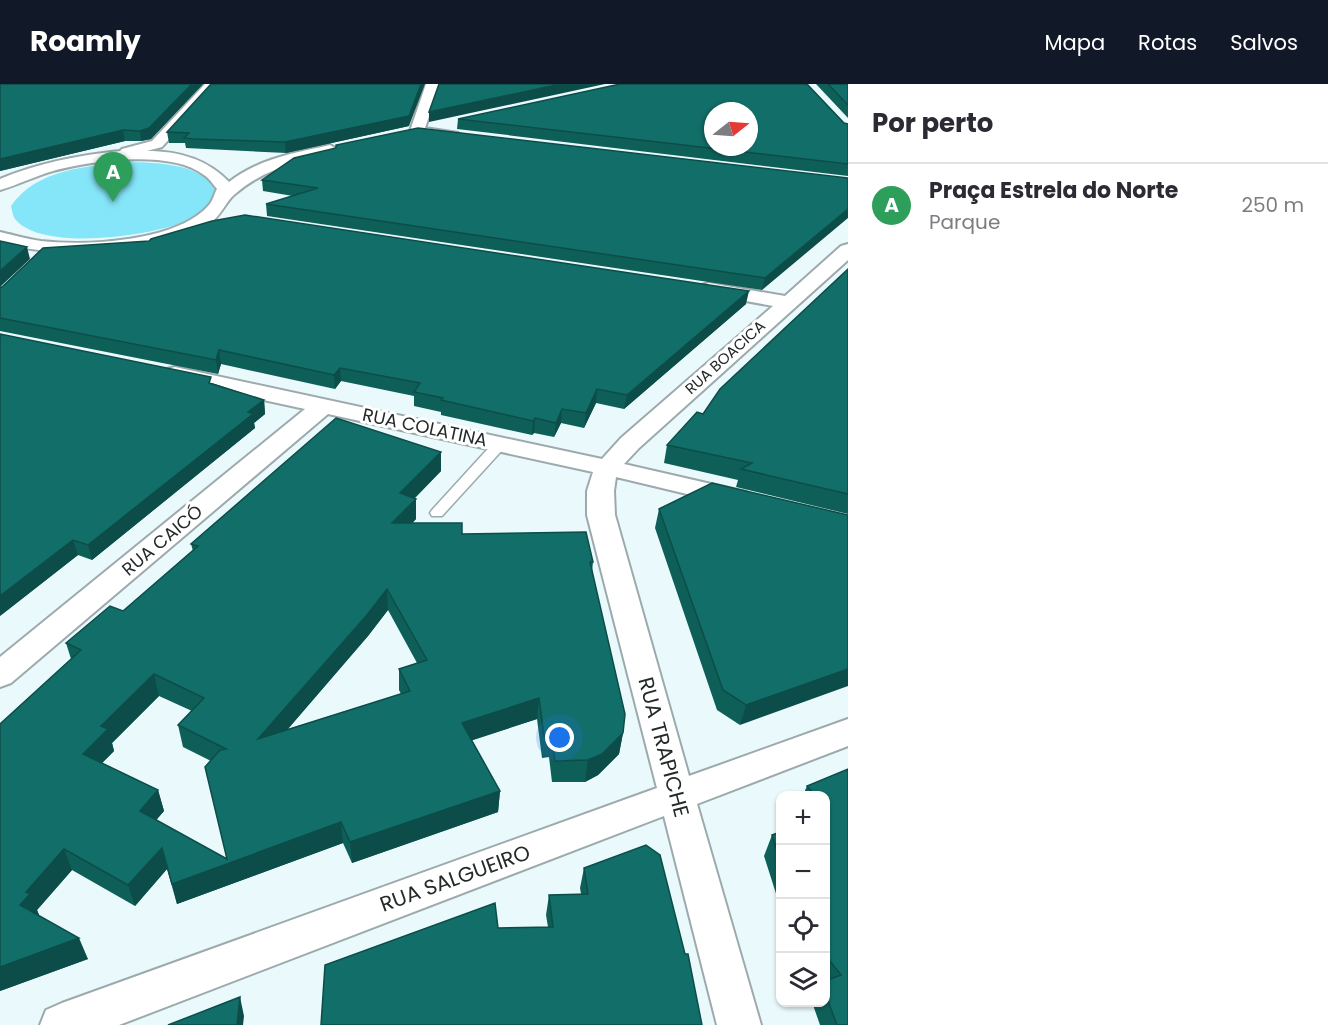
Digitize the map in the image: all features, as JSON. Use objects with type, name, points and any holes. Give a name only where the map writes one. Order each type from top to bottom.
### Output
[{"type":"street","points":[[106,157],[157,144],[212,84]]},
{"type":"street","points":[[433,84],[411,133],[463,130]]},
{"type":"street","points":[[0,237],[30,245],[47,253],[115,246],[234,218],[224,195],[225,188],[215,175],[181,161],[157,144]]},
{"type":"street","points":[[0,174],[106,157],[149,156],[181,161],[232,163],[281,161],[348,147]]},
{"type":"street","points":[[179,230],[215,210],[224,195],[245,176],[281,161]]},
{"type":"street","points":[[0,185],[37,169]]},
{"type":"street","name":"RUA BOACICA","points":[[606,468],[630,443],[848,250]]},
{"type":"street","points":[[695,287],[787,302]]},
{"type":"street","name":"RUA COLATINA","points":[[149,369],[324,405],[756,503]]},
{"type":"street","name":"RUA CAICÓ","points":[[0,675],[324,405]]},
{"type":"street","name":"RUA TRAPICHE","points":[[606,468],[600,495],[601,515],[739,1025]]},
{"type":"street","name":"RUA SALGUEIRO","points":[[62,1025],[848,732]]},
{"type":"lane","points":[[437,513],[500,444]]},
{"type":"shaded area","points":[[129,162],[175,166],[196,172],[215,185],[216,197],[202,212],[184,222],[122,236],[71,238],[48,235],[29,229],[14,218],[11,206],[34,184],[80,168]]},
{"type":"building","points":[[0,84],[192,84],[149,128],[140,131],[123,130],[0,159]]},
{"type":"building","points":[[211,84],[421,84],[409,116],[285,142],[194,139],[184,138],[189,133],[167,132]]},
{"type":"building","points":[[439,84],[561,84],[429,112]]},
{"type":"building","points":[[620,84],[807,84],[844,123],[848,124],[848,164],[758,154],[758,102],[704,102],[704,147],[458,119]]},
{"type":"building","points":[[828,84],[848,84],[848,105]]},
{"type":"building","points":[[418,128],[848,178],[848,209],[765,278],[266,204],[318,188],[262,180],[294,158],[336,148],[336,145]]},
{"type":"building","points":[[245,215],[749,291],[627,395],[597,389],[586,413],[562,409],[556,423],[535,418],[533,421],[414,392],[420,383],[340,368],[334,375],[219,350],[216,360],[0,318],[0,287],[43,248],[149,241],[212,221]]},
{"type":"building","points":[[0,241],[27,247],[0,271]]},
{"type":"building","points":[[848,269],[848,494],[741,469],[752,463],[667,445],[697,412],[703,414],[720,389]]},
{"type":"building","points":[[0,334],[211,377],[209,383],[264,400],[248,412],[253,414],[88,545],[73,540],[0,596]]},
{"type":"building","points":[[336,418],[441,452],[400,493],[416,499],[392,523],[462,523],[462,534],[586,532],[593,562],[590,562],[625,714],[623,733],[602,754],[588,760],[555,761],[551,736],[544,736],[539,698],[462,723],[500,791],[350,842],[341,822],[172,884],[162,848],[128,885],[64,849],[26,892],[30,894],[20,905],[79,938],[0,967],[0,724],[81,650],[66,643],[110,606],[123,611],[198,546],[191,544]],"holes":[[[387,589],[427,660],[399,669],[410,691],[258,739]],[[154,674],[204,698],[178,725],[226,749],[220,750],[205,767],[227,859],[140,811],[158,790],[83,754],[108,729],[101,726]]]},
{"type":"building","points":[[712,483],[848,515],[848,669],[746,705],[723,690],[659,509]]},
{"type":"building","points":[[848,769],[848,1025],[837,1025],[830,1006],[830,979],[841,975],[830,961],[830,791],[811,791],[807,786]]},
{"type":"building","points":[[776,834],[776,848],[772,835]]},
{"type":"building","points":[[646,845],[660,855],[685,954],[688,954],[702,1025],[321,1025],[325,965],[495,903],[498,928],[553,927],[549,895],[588,894],[584,868]]},
{"type":"building","points":[[240,997],[237,1025],[168,1025]]},
{"type":"place","name":"Praça Estrela do Norte","points":[[113,202]]}]
